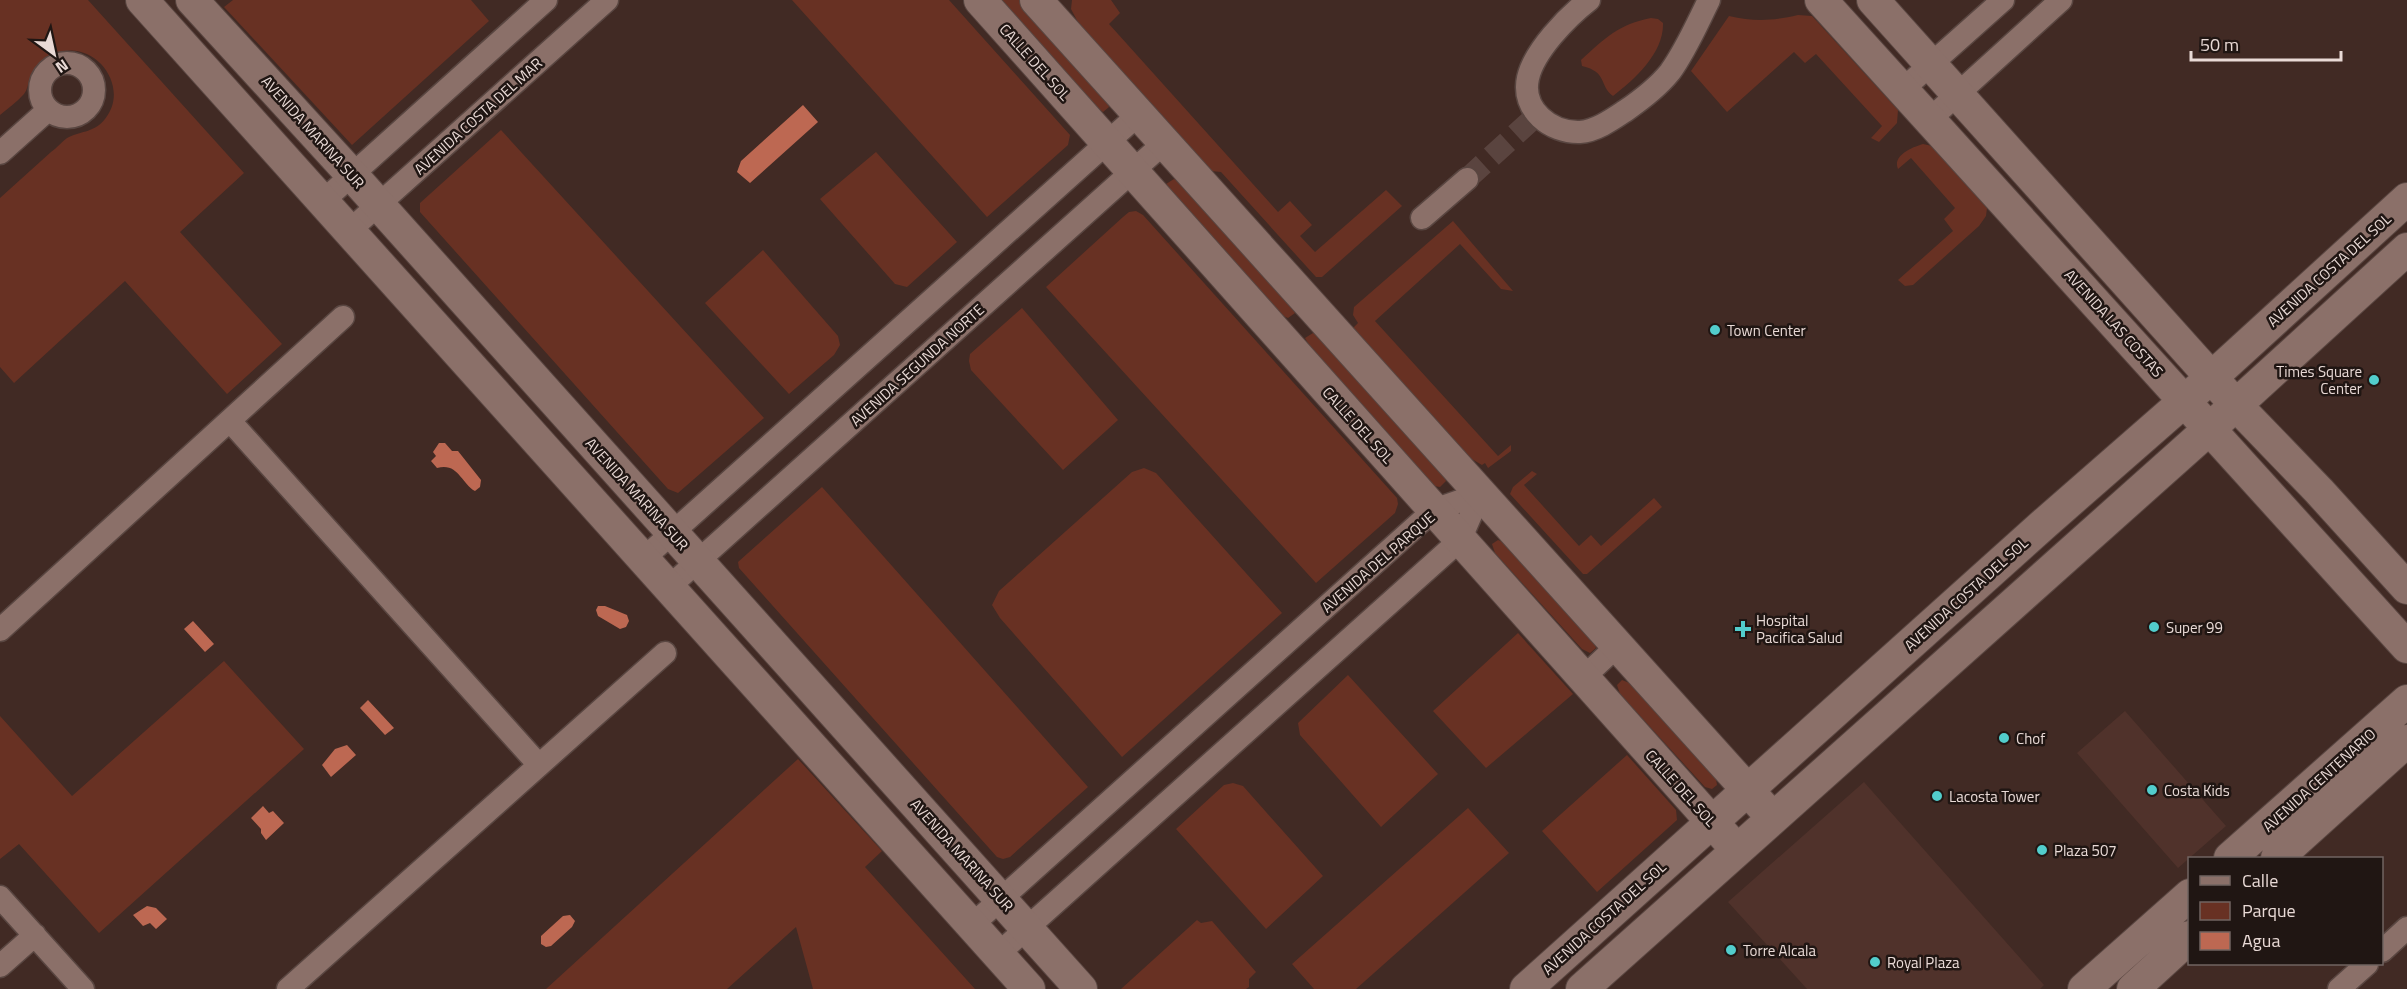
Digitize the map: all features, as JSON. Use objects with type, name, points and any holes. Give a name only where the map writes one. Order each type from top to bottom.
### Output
[{"type":"street","points":[[142,0],[1029,989]]},
{"type":"street","name":"AVENIDA MARINA SUR","points":[[192,0],[379,205],[1081,989]]},
{"type":"street","points":[[323,201],[546,0]]},
{"type":"street","name":"AVENIDA COSTA DEL MAR","points":[[349,231],[607,0]]},
{"type":"street","name":"CALLE DEL SOL","points":[[980,0],[1737,850]]},
{"type":"street","points":[[1036,0],[1773,818]]},
{"type":"street","points":[[1589,0],[1555,33],[1537,58],[1528,79],[1529,99],[1537,115],[1555,129],[1581,132],[1608,122],[1641,100],[1669,73],[1693,34],[1709,0]]},
{"type":"street","name":"AVENIDA LAS COSTAS","points":[[1821,0],[2407,646]]},
{"type":"street","points":[[1873,0],[2236,405],[2319,491],[2407,588]]},
{"type":"street","points":[[1902,90],[2003,0]]},
{"type":"street","points":[[1929,120],[2061,0]]},
{"type":"street","points":[[0,153],[48,110]]},
{"type":"street","points":[[643,559],[1139,114]]},
{"type":"street","name":"AVENIDA SEGUNDA NORTE","points":[[669,587],[1164,143]]},
{"type":"street","points":[[1422,218],[1467,179]]},
{"type":"street","name":"AVENIDA COSTA DEL SOL","points":[[1526,989],[2185,400],[2401,217]]},
{"type":"street","points":[[2045,247],[2073,222]]},
{"type":"street","points":[[1582,989],[2236,405],[2407,249]]},
{"type":"street","points":[[0,630],[343,318]]},
{"type":"street","points":[[230,421],[539,765]]},
{"type":"street","points":[[998,954],[1460,540],[1480,494]]},
{"type":"street","name":"AVENIDA DEL PARQUE","points":[[972,925],[1434,510],[1480,494]]},
{"type":"street","points":[[1583,678],[1617,646]]},
{"type":"street","points":[[288,989],[665,653]]},
{"type":"street","name":"AVENIDA CENTENARIO","points":[[2231,857],[2407,700]]},
{"type":"street","name":"AVENIDA CENTENARIO","points":[[2278,857],[2407,741]]},
{"type":"street","points":[[2084,989],[2188,897]]},
{"type":"street","points":[[3,908],[35,935],[83,989]]},
{"type":"street","points":[[2383,950],[2407,928]]},
{"type":"street","points":[[0,966],[35,935]]},
{"type":"street","points":[[2133,989],[2188,940]]},
{"type":"street","points":[[2338,989],[2365,965]]},
{"type":"shaded area","name":"Costa Kids","points":[[2125,711],[2226,826],[2178,868],[2077,753]]},
{"type":"shaded area","points":[[1864,782],[2044,985],[2040,989],[1807,989],[1728,902]]},
{"type":"green space","points":[[0,0],[88,0],[244,173],[180,232],[282,344],[227,394],[125,281],[14,383],[0,367],[0,198],[67,138],[93,129],[101,123],[112,106],[114,93],[111,80],[96,59],[84,53],[71,51],[57,53],[39,66],[33,73],[24,94],[0,115]]},
{"type":"green space","points":[[233,0],[471,0],[489,21],[352,145],[224,7]]},
{"type":"green space","points":[[792,0],[949,0],[1070,135],[1068,145],[987,217]]},
{"type":"green space","points":[[998,0],[1019,0],[1107,99],[1109,107],[1103,112],[1096,108]]},
{"type":"green space","points":[[1072,0],[1111,0],[1120,13],[1109,24],[1278,212],[1290,201],[1312,225],[1300,236],[1315,252],[1386,190],[1402,206],[1322,277],[1316,277],[1221,172],[1211,171],[1081,28],[1071,9]]},
{"type":"green space","points":[[1798,15],[1812,16],[1898,110],[1897,123],[1879,142],[1871,138],[1882,126],[1816,54],[1805,63],[1794,52],[1727,112],[1691,71],[1729,16],[1764,20]]},
{"type":"green space","points":[[1651,18],[1663,23],[1659,45],[1639,73],[1613,96],[1600,75],[1582,66],[1581,60],[1621,28]]},
{"type":"green space","points":[[501,130],[764,418],[678,493],[668,489],[420,212],[420,203]]},
{"type":"green space","points":[[1923,144],[1932,146],[1987,208],[1986,216],[1979,226],[1913,285],[1905,286],[1898,280],[1953,231],[1944,219],[1955,208],[1911,158],[1898,169],[1897,164],[1901,156]]},
{"type":"green space","points":[[876,152],[957,242],[907,287],[895,284],[820,199]]},
{"type":"green space","points":[[1174,179],[1183,183],[1292,305],[1295,313],[1288,318],[1281,315],[1171,193],[1166,184]]},
{"type":"green space","points":[[1136,211],[1143,215],[1397,498],[1395,513],[1316,583],[1046,287],[1123,217],[1129,212]]},
{"type":"green space","points":[[1453,221],[1513,291],[1501,289],[1460,244],[1375,321],[1498,456],[1511,445],[1511,451],[1488,468],[1485,463],[1482,465],[1470,458],[1353,328],[1358,323],[1353,315],[1354,307]]},
{"type":"green space","points":[[763,250],[838,336],[840,345],[834,355],[789,394],[705,303]]},
{"type":"green space","points":[[1022,308],[1118,420],[1063,470],[971,370],[970,354]]},
{"type":"green space","points":[[1313,333],[1322,337],[1445,476],[1446,481],[1440,487],[1434,486],[1310,347],[1305,338]]},
{"type":"green space","points":[[1144,468],[1156,473],[1282,613],[1122,757],[1000,618],[992,605],[999,591],[1132,472]]},
{"type":"green space","points":[[1532,471],[1537,474],[1524,485],[1579,546],[1591,535],[1601,546],[1654,498],[1662,507],[1587,574],[1583,574],[1510,494],[1513,487]]},
{"type":"green space","points":[[822,487],[1088,787],[1010,857],[1003,859],[997,857],[739,568],[738,562]]},
{"type":"green space","points":[[1498,540],[1507,544],[1593,640],[1596,648],[1590,653],[1582,649],[1495,553],[1492,544]]},
{"type":"green space","points":[[1518,633],[1573,694],[1486,768],[1433,711]]},
{"type":"green space","points":[[224,661],[304,749],[99,933],[19,844],[0,859],[0,716],[72,796]]},
{"type":"green space","points":[[1348,675],[1438,774],[1381,827],[1300,735],[1298,723]]},
{"type":"green space","points":[[1622,680],[1632,684],[1716,779],[1717,785],[1712,789],[1705,787],[1620,694],[1617,685]]},
{"type":"green space","points":[[1627,755],[1676,810],[1677,820],[1597,892],[1542,831]]},
{"type":"green space","points":[[798,759],[882,851],[865,867],[975,989],[813,989],[796,927],[727,989],[546,989]]},
{"type":"green space","points":[[1233,783],[1243,786],[1323,876],[1266,929],[1176,829],[1224,785]]},
{"type":"green space","points":[[1468,808],[1509,853],[1356,989],[1314,989],[1292,964]]},
{"type":"green space","points":[[1197,920],[1201,923],[1212,921],[1256,972],[1249,979],[1249,987],[1246,989],[1121,989]]},
{"type":"water","points":[[803,105],[818,122],[750,183],[737,172],[741,161]]},
{"type":"water","points":[[439,443],[445,443],[452,451],[458,451],[481,480],[480,487],[475,491],[455,471],[444,467],[437,468],[431,461],[436,456],[433,452]]},
{"type":"water","points":[[598,606],[605,606],[627,615],[629,621],[626,627],[620,629],[598,616],[596,610]]},
{"type":"water","points":[[193,621],[214,644],[205,652],[184,629]]},
{"type":"water","points":[[368,700],[394,728],[385,735],[360,708]]},
{"type":"water","points":[[347,745],[356,755],[331,777],[322,765],[335,749]]},
{"type":"water","points":[[263,806],[269,813],[273,811],[284,823],[266,840],[261,829],[251,818]]},
{"type":"water","points":[[147,906],[156,908],[167,919],[156,929],[150,923],[143,926],[133,915]]},
{"type":"water","points":[[570,915],[575,921],[572,927],[551,946],[546,947],[541,944],[541,936],[563,916]]},
{"type":"tunnel","points":[[1467,179],[1537,115]]},
{"type":"place","name":"Town Center","points":[[1715,330]]},
{"type":"place","name":"Times Square Center","points":[[2374,380]]},
{"type":"place","name":"Super 99","points":[[2154,627]]},
{"type":"place","name":"Hospital Pacifica Salud","points":[[1743,629]]},
{"type":"place","name":"Chof","points":[[2004,738]]},
{"type":"place","name":"Costa Kids","points":[[2152,790]]},
{"type":"place","name":"Lacosta Tower","points":[[1937,796]]},
{"type":"place","name":"Plaza 507","points":[[2042,850]]},
{"type":"place","name":"Torre Alcala","points":[[1731,950]]},
{"type":"place","name":"Royal Plaza","points":[[1875,962]]}]
